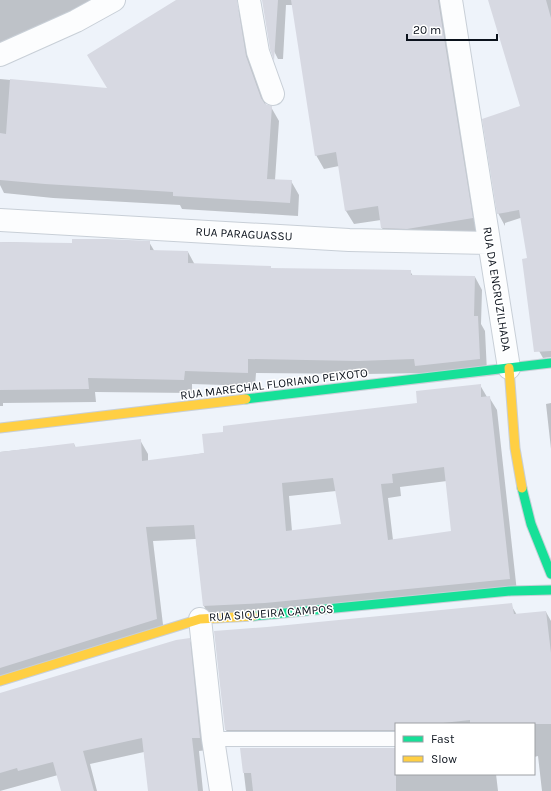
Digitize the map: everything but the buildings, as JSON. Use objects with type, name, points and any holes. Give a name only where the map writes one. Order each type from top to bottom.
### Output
[{"type":"street","points":[[0,55],[76,21],[114,0]]},
{"type":"street","points":[[249,0],[258,52],[273,94]]},
{"type":"street","name":"RUA DA ENCRUZILHADA","points":[[452,0],[509,368],[511,416],[518,474],[530,522],[551,574]]},
{"type":"street","name":"RUA PARAGUASSU","points":[[0,220],[349,240],[489,243]]},
{"type":"street","name":"RUA MARECHAL FLORIANO PEIXOTO","points":[[0,428],[551,363]]},
{"type":"street","name":"RUA SIQUEIRA CAMPOS","points":[[0,681],[200,619],[266,615],[511,591],[551,590]]},
{"type":"street","points":[[200,619],[213,739],[221,791]]},
{"type":"lane","points":[[213,739],[395,739]]},
{"type":"traffic: fast","points":[[246,399],[551,363]]},
{"type":"traffic: fast","points":[[522,488],[531,524],[551,574]]},
{"type":"traffic: fast","points":[[253,616],[511,591],[551,590]]},
{"type":"traffic: slow","points":[[509,368],[515,448],[522,488]]},
{"type":"traffic: slow","points":[[0,428],[246,399]]},
{"type":"traffic: slow","points":[[0,681],[200,619],[253,616]]}]
